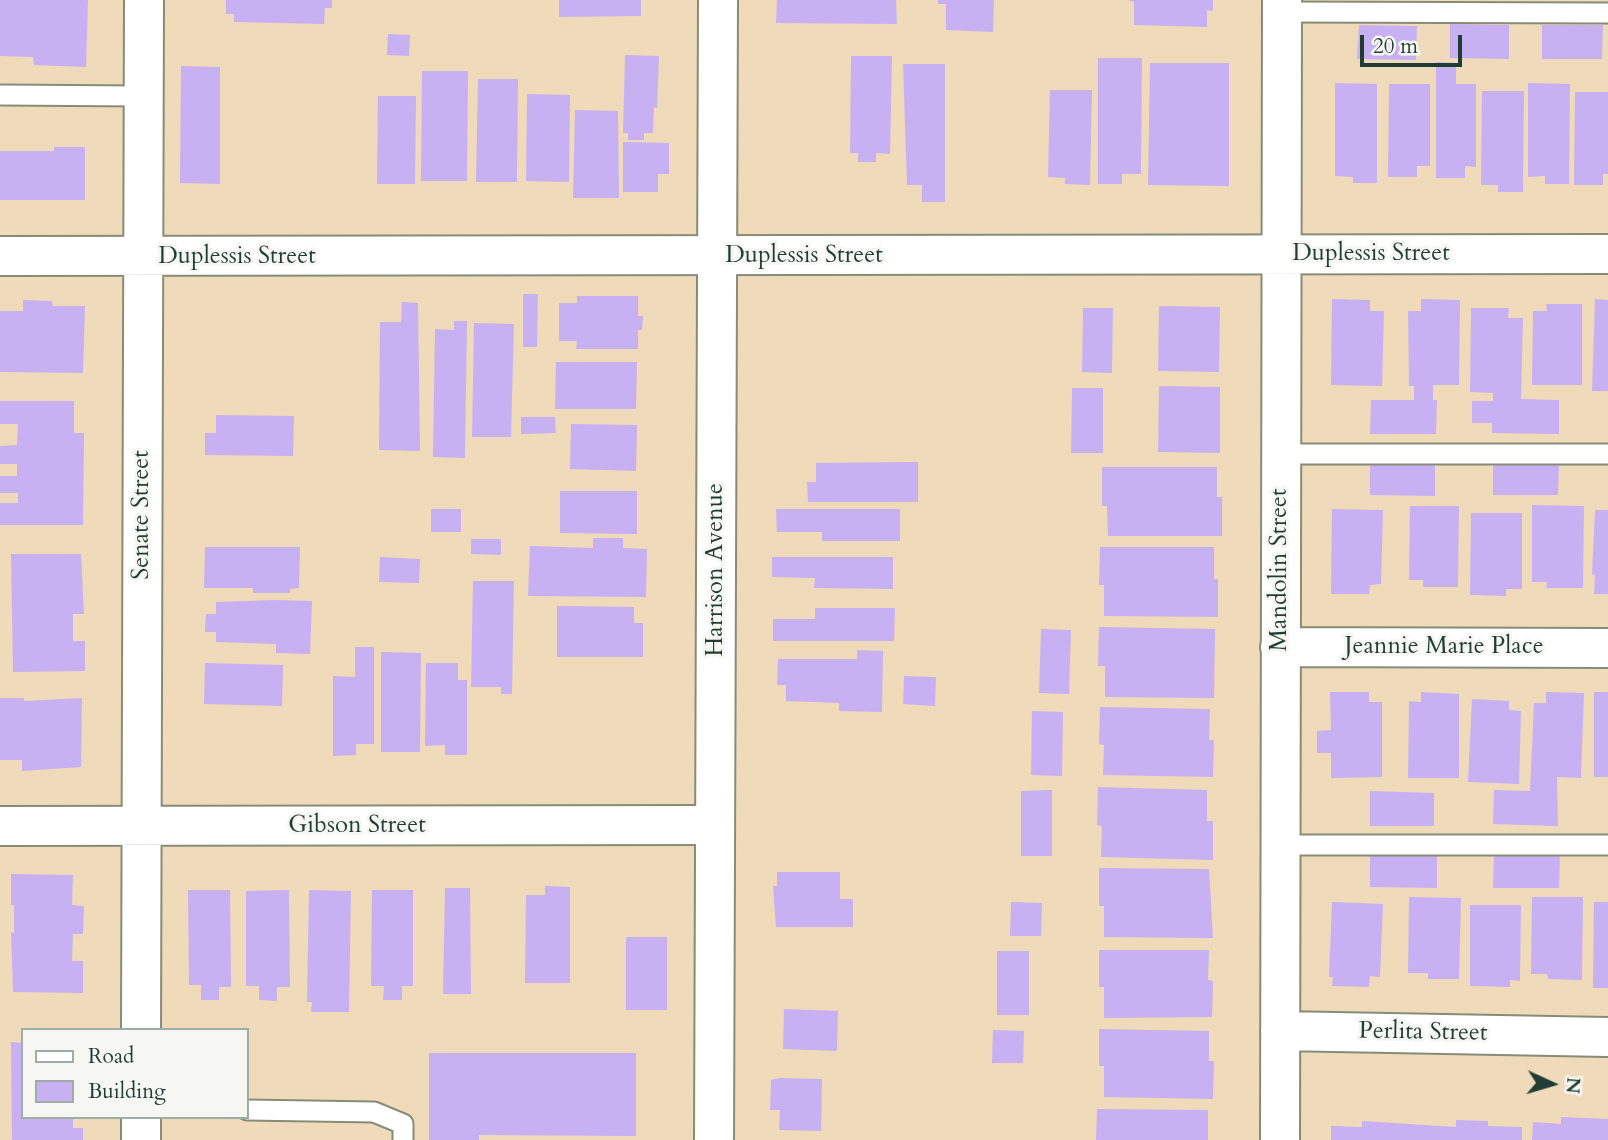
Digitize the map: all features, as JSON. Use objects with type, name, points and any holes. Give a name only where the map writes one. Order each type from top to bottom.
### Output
[{"type":"street","name":"Senate Street","points":[[142,1028],[144,0]]},
{"type":"street","name":"Harrison Avenue","points":[[713,1140],[719,256],[718,0]]},
{"type":"street","name":"Mandolin Street","points":[[1280,1140],[1282,6]]},
{"type":"street","name":"Duplessis Street","points":[[0,257],[1608,254]]},
{"type":"street","name":"Jeannie Marie Place","points":[[1280,647],[1608,648]]},
{"type":"street","name":"Gibson Street","points":[[0,826],[714,825]]},
{"type":"street","name":"Perlita Street","points":[[1280,1031],[1608,1037]]},
{"type":"street","points":[[141,1119],[141,1140]]},
{"type":"lane","points":[[1282,6],[1608,13]]},
{"type":"lane","points":[[0,95],[143,96]]},
{"type":"lane","points":[[1280,454],[1608,454]]},
{"type":"lane","points":[[1280,845],[1608,845]]},
{"type":"lane","points":[[248,1110],[374,1112],[403,1124],[403,1140]]},
{"type":"building","points":[[0,0],[88,0],[86,67],[34,65],[33,57],[0,56]]},
{"type":"building","points":[[226,0],[332,0],[332,8],[325,8],[324,24],[234,22],[234,14],[226,14]]},
{"type":"building","points":[[559,0],[641,0],[641,16],[559,17]]},
{"type":"building","points":[[777,0],[896,0],[897,24],[776,23]]},
{"type":"building","points":[[938,0],[994,0],[993,32],[946,30],[946,4],[938,4]]},
{"type":"building","points":[[1128,0],[1213,0],[1213,11],[1207,10],[1207,27],[1134,25],[1134,2]]},
{"type":"building","points":[[1450,24],[1509,25],[1509,59],[1450,58]]},
{"type":"building","points":[[1359,25],[1417,26],[1416,60],[1357,59]]},
{"type":"building","points":[[1542,25],[1603,25],[1602,59],[1542,59]]},
{"type":"building","points":[[388,34],[410,35],[409,56],[387,55]]},
{"type":"building","points":[[625,55],[659,56],[653,133],[644,133],[644,140],[628,140],[628,133],[623,133]]},
{"type":"building","points":[[851,56],[892,56],[890,154],[876,153],[876,162],[858,162],[858,153],[850,153]]},
{"type":"building","points":[[1098,58],[1142,58],[1141,174],[1122,174],[1122,184],[1098,184]]},
{"type":"building","points":[[1436,62],[1456,63],[1456,84],[1476,84],[1476,167],[1465,166],[1465,178],[1436,178]]},
{"type":"building","points":[[1150,63],[1229,63],[1229,186],[1148,185]]},
{"type":"building","points":[[903,64],[945,64],[945,202],[922,202],[922,185],[907,185]]},
{"type":"building","points":[[181,66],[220,67],[220,184],[180,183]]},
{"type":"building","points":[[422,71],[468,71],[467,181],[421,181]]},
{"type":"building","points":[[478,79],[518,79],[517,182],[476,182]]},
{"type":"building","points":[[1335,83],[1377,84],[1377,183],[1353,183],[1353,177],[1335,176]]},
{"type":"building","points":[[1528,83],[1570,84],[1569,184],[1545,184],[1545,176],[1528,177]]},
{"type":"building","points":[[1389,84],[1430,84],[1430,166],[1417,166],[1417,177],[1388,177]]},
{"type":"building","points":[[1050,90],[1092,90],[1090,185],[1065,184],[1065,178],[1048,177]]},
{"type":"building","points":[[1482,91],[1524,91],[1523,192],[1498,192],[1498,185],[1481,185]]},
{"type":"building","points":[[1575,92],[1608,92],[1608,174],[1603,174],[1603,185],[1574,185]]},
{"type":"building","points":[[527,94],[570,95],[569,182],[526,181]]},
{"type":"building","points":[[378,96],[416,96],[415,184],[377,184]]},
{"type":"building","points":[[575,110],[618,111],[619,198],[573,198]]},
{"type":"building","points":[[623,142],[669,143],[669,174],[658,174],[658,192],[623,192]]},
{"type":"building","points":[[54,147],[85,147],[85,200],[0,200],[0,151],[54,151]]},
{"type":"building","points":[[523,294],[538,294],[537,347],[523,347]]},
{"type":"building","points":[[577,296],[638,296],[638,316],[643,316],[642,330],[638,330],[638,349],[576,349],[577,341],[559,341],[559,303],[577,303]]},
{"type":"building","points":[[1332,299],[1370,300],[1370,311],[1384,311],[1382,386],[1331,385]]},
{"type":"building","points":[[1421,299],[1460,300],[1459,385],[1433,385],[1433,400],[1437,400],[1436,434],[1370,434],[1371,400],[1414,400],[1414,386],[1409,386],[1408,311],[1421,311]]},
{"type":"building","points":[[1595,299],[1608,300],[1608,391],[1592,391]]},
{"type":"building","points":[[23,300],[52,301],[53,306],[85,306],[83,373],[0,372],[0,311],[23,311]]},
{"type":"building","points":[[402,302],[418,303],[420,451],[379,450],[380,322],[401,322]]},
{"type":"building","points":[[1546,304],[1582,304],[1582,385],[1532,385],[1533,311],[1547,311]]},
{"type":"building","points":[[1159,306],[1220,307],[1219,372],[1158,371]]},
{"type":"building","points":[[1083,308],[1113,308],[1112,373],[1082,372]]},
{"type":"building","points":[[1471,308],[1509,308],[1508,318],[1523,318],[1521,399],[1559,400],[1559,434],[1492,433],[1492,423],[1472,423],[1472,401],[1493,401],[1493,393],[1470,392]]},
{"type":"building","points":[[454,321],[467,321],[465,458],[433,457],[435,329],[454,330]]},
{"type":"building","points":[[474,323],[514,324],[511,437],[472,437]]},
{"type":"building","points":[[556,362],[637,362],[636,409],[555,409]]},
{"type":"building","points":[[1159,386],[1220,387],[1220,453],[1158,452]]},
{"type":"building","points":[[1072,388],[1103,388],[1103,453],[1071,453]]},
{"type":"building","points":[[0,401],[74,401],[74,433],[84,433],[83,525],[0,525],[0,503],[18,503],[18,493],[0,493],[0,476],[17,476],[17,464],[0,464],[0,446],[17,445],[18,424],[0,424]]},
{"type":"building","points":[[216,415],[294,416],[293,456],[205,455],[205,433],[216,433]]},
{"type":"building","points":[[521,417],[555,417],[556,433],[521,434]]},
{"type":"building","points":[[571,424],[637,425],[636,471],[570,469]]},
{"type":"building","points":[[1370,461],[1435,461],[1435,496],[1370,495]]},
{"type":"building","points":[[1493,461],[1559,461],[1558,495],[1493,495]]},
{"type":"building","points":[[918,462],[918,502],[808,502],[807,482],[816,482],[816,463]]},
{"type":"building","points":[[1102,467],[1217,467],[1217,497],[1222,497],[1222,536],[1108,536],[1107,506],[1102,506]]},
{"type":"building","points":[[560,491],[637,491],[637,534],[560,533]]},
{"type":"building","points":[[1532,505],[1584,506],[1583,588],[1546,588],[1547,582],[1532,582]]},
{"type":"building","points":[[1410,506],[1459,506],[1458,587],[1423,587],[1423,580],[1409,580]]},
{"type":"building","points":[[431,509],[461,509],[461,532],[431,532]]},
{"type":"building","points":[[776,509],[900,509],[900,541],[822,541],[822,532],[777,532]]},
{"type":"building","points":[[1332,509],[1383,510],[1381,584],[1370,585],[1369,594],[1331,594]]},
{"type":"building","points":[[1595,510],[1608,510],[1608,594],[1594,594],[1595,574],[1592,575]]},
{"type":"building","points":[[1471,513],[1522,513],[1522,589],[1506,589],[1506,596],[1470,595]]},
{"type":"building","points":[[593,538],[623,538],[623,548],[647,549],[646,597],[528,596],[530,546],[593,548]]},
{"type":"building","points":[[471,539],[501,539],[501,555],[471,554]]},
{"type":"building","points":[[205,547],[300,547],[299,588],[290,589],[290,593],[253,593],[253,588],[204,588]]},
{"type":"building","points":[[1100,547],[1214,547],[1214,579],[1218,579],[1218,617],[1104,616],[1104,585],[1099,585]]},
{"type":"building","points":[[11,554],[81,554],[84,614],[73,614],[73,641],[85,641],[85,671],[13,672]]},
{"type":"building","points":[[380,557],[420,559],[419,583],[379,582]]},
{"type":"building","points":[[772,557],[893,557],[893,589],[814,588],[815,578],[772,577]]},
{"type":"building","points":[[473,581],[514,581],[512,694],[501,694],[501,687],[471,687]]},
{"type":"building","points":[[312,601],[310,654],[276,653],[276,644],[216,642],[216,632],[205,632],[206,614],[216,614],[216,602]]},
{"type":"building","points":[[557,606],[634,607],[634,623],[643,623],[643,657],[557,657]]},
{"type":"building","points":[[815,608],[895,608],[894,641],[773,641],[773,619],[815,619]]},
{"type":"building","points":[[1099,627],[1215,629],[1214,698],[1105,697],[1105,666],[1098,666]]},
{"type":"building","points":[[1041,629],[1071,630],[1069,694],[1039,693]]},
{"type":"building","points":[[355,647],[374,647],[374,744],[356,744],[356,755],[333,756],[333,676],[355,677]]},
{"type":"building","points":[[857,650],[883,651],[882,712],[839,711],[839,703],[786,701],[786,685],[777,685],[778,659],[857,659]]},
{"type":"building","points":[[381,652],[421,653],[420,752],[381,752]]},
{"type":"building","points":[[205,663],[283,665],[282,706],[204,704]]},
{"type":"building","points":[[426,663],[458,663],[458,680],[467,680],[467,755],[445,755],[445,745],[425,746]]},
{"type":"building","points":[[904,676],[936,677],[935,706],[903,704]]},
{"type":"building","points":[[1330,692],[1369,692],[1369,702],[1382,702],[1382,777],[1331,778],[1331,753],[1317,753],[1317,731],[1331,730]]},
{"type":"building","points":[[1421,692],[1459,694],[1459,778],[1408,778],[1409,701],[1421,702]]},
{"type":"building","points":[[1546,692],[1584,693],[1581,778],[1557,777],[1558,826],[1493,824],[1494,790],[1530,791],[1534,703],[1546,703]]},
{"type":"building","points":[[1594,692],[1608,692],[1608,777],[1594,777]]},
{"type":"building","points":[[0,698],[24,698],[24,701],[82,698],[81,767],[22,771],[22,760],[0,760]]},
{"type":"building","points":[[1472,699],[1509,701],[1509,710],[1521,711],[1519,784],[1468,782]]},
{"type":"building","points":[[1100,707],[1210,709],[1209,740],[1214,740],[1213,777],[1103,775],[1104,745],[1099,744]]},
{"type":"building","points":[[1032,711],[1063,712],[1062,776],[1031,775]]},
{"type":"building","points":[[1098,787],[1207,790],[1207,821],[1213,821],[1213,860],[1101,857],[1102,826],[1097,825]]},
{"type":"building","points":[[1052,790],[1052,856],[1021,856],[1021,791]]},
{"type":"building","points":[[1370,791],[1434,793],[1434,826],[1370,826]]},
{"type":"building","points":[[1494,852],[1560,853],[1559,888],[1493,888]]},
{"type":"building","points":[[1370,853],[1437,854],[1437,888],[1370,887]]},
{"type":"building","points":[[1099,868],[1209,869],[1213,938],[1104,937],[1104,906],[1099,906]]},
{"type":"building","points":[[777,872],[840,872],[840,899],[853,899],[853,927],[776,927],[773,886],[777,886]]},
{"type":"building","points":[[11,874],[73,875],[72,905],[84,906],[83,934],[73,934],[72,961],[83,961],[83,993],[13,992],[11,932],[14,933],[14,905],[11,905]]},
{"type":"building","points":[[545,886],[570,887],[570,983],[525,983],[526,895],[545,895]]},
{"type":"building","points":[[445,888],[470,888],[471,994],[443,994]]},
{"type":"building","points":[[188,890],[230,890],[231,987],[219,987],[219,1000],[201,1000],[201,985],[189,985]]},
{"type":"building","points":[[289,890],[290,987],[277,987],[277,1001],[259,1000],[259,986],[246,986],[246,891]]},
{"type":"building","points":[[309,890],[351,891],[349,1012],[311,1012],[312,1002],[307,1002]]},
{"type":"building","points":[[372,890],[413,890],[413,986],[402,986],[402,1000],[383,1000],[384,986],[371,986]]},
{"type":"building","points":[[1409,897],[1461,898],[1459,979],[1428,979],[1428,973],[1408,973]]},
{"type":"building","points":[[1532,897],[1583,897],[1582,980],[1548,979],[1547,974],[1531,974]]},
{"type":"building","points":[[1011,902],[1042,903],[1041,936],[1010,936]]},
{"type":"building","points":[[1332,902],[1383,904],[1380,977],[1370,976],[1369,987],[1332,986],[1333,977],[1329,977]]},
{"type":"building","points":[[1594,902],[1608,902],[1608,988],[1593,988]]},
{"type":"building","points":[[1470,905],[1521,905],[1520,981],[1510,980],[1510,987],[1470,986]]},
{"type":"building","points":[[626,937],[667,937],[667,1010],[626,1010]]},
{"type":"building","points":[[1099,950],[1209,950],[1208,980],[1213,981],[1212,1017],[1104,1018],[1104,987],[1099,987]]},
{"type":"building","points":[[997,951],[1029,951],[1029,1015],[997,1015]]},
{"type":"building","points":[[784,1009],[838,1011],[837,1051],[783,1049]]},
{"type":"building","points":[[1099,1029],[1209,1031],[1209,1061],[1214,1061],[1213,1099],[1104,1097],[1104,1066],[1099,1066]]},
{"type":"building","points":[[993,1030],[1024,1031],[1023,1063],[992,1063]]},
{"type":"building","points":[[11,1042],[21,1043],[21,1119],[73,1119],[73,1128],[83,1128],[83,1140],[12,1140]]},
{"type":"building","points":[[429,1053],[636,1053],[636,1136],[479,1135],[479,1140],[429,1140]]},
{"type":"building","points":[[822,1079],[821,1131],[779,1130],[780,1110],[770,1110],[771,1080]]},
{"type":"building","points":[[1097,1109],[1208,1110],[1208,1140],[1096,1140]]},
{"type":"building","points":[[1561,1117],[1608,1119],[1608,1140],[1532,1140],[1533,1122],[1561,1124]]},
{"type":"building","points":[[1456,1120],[1488,1121],[1488,1126],[1522,1127],[1522,1140],[1331,1140],[1331,1126],[1362,1127],[1362,1121],[1456,1127]]}]
